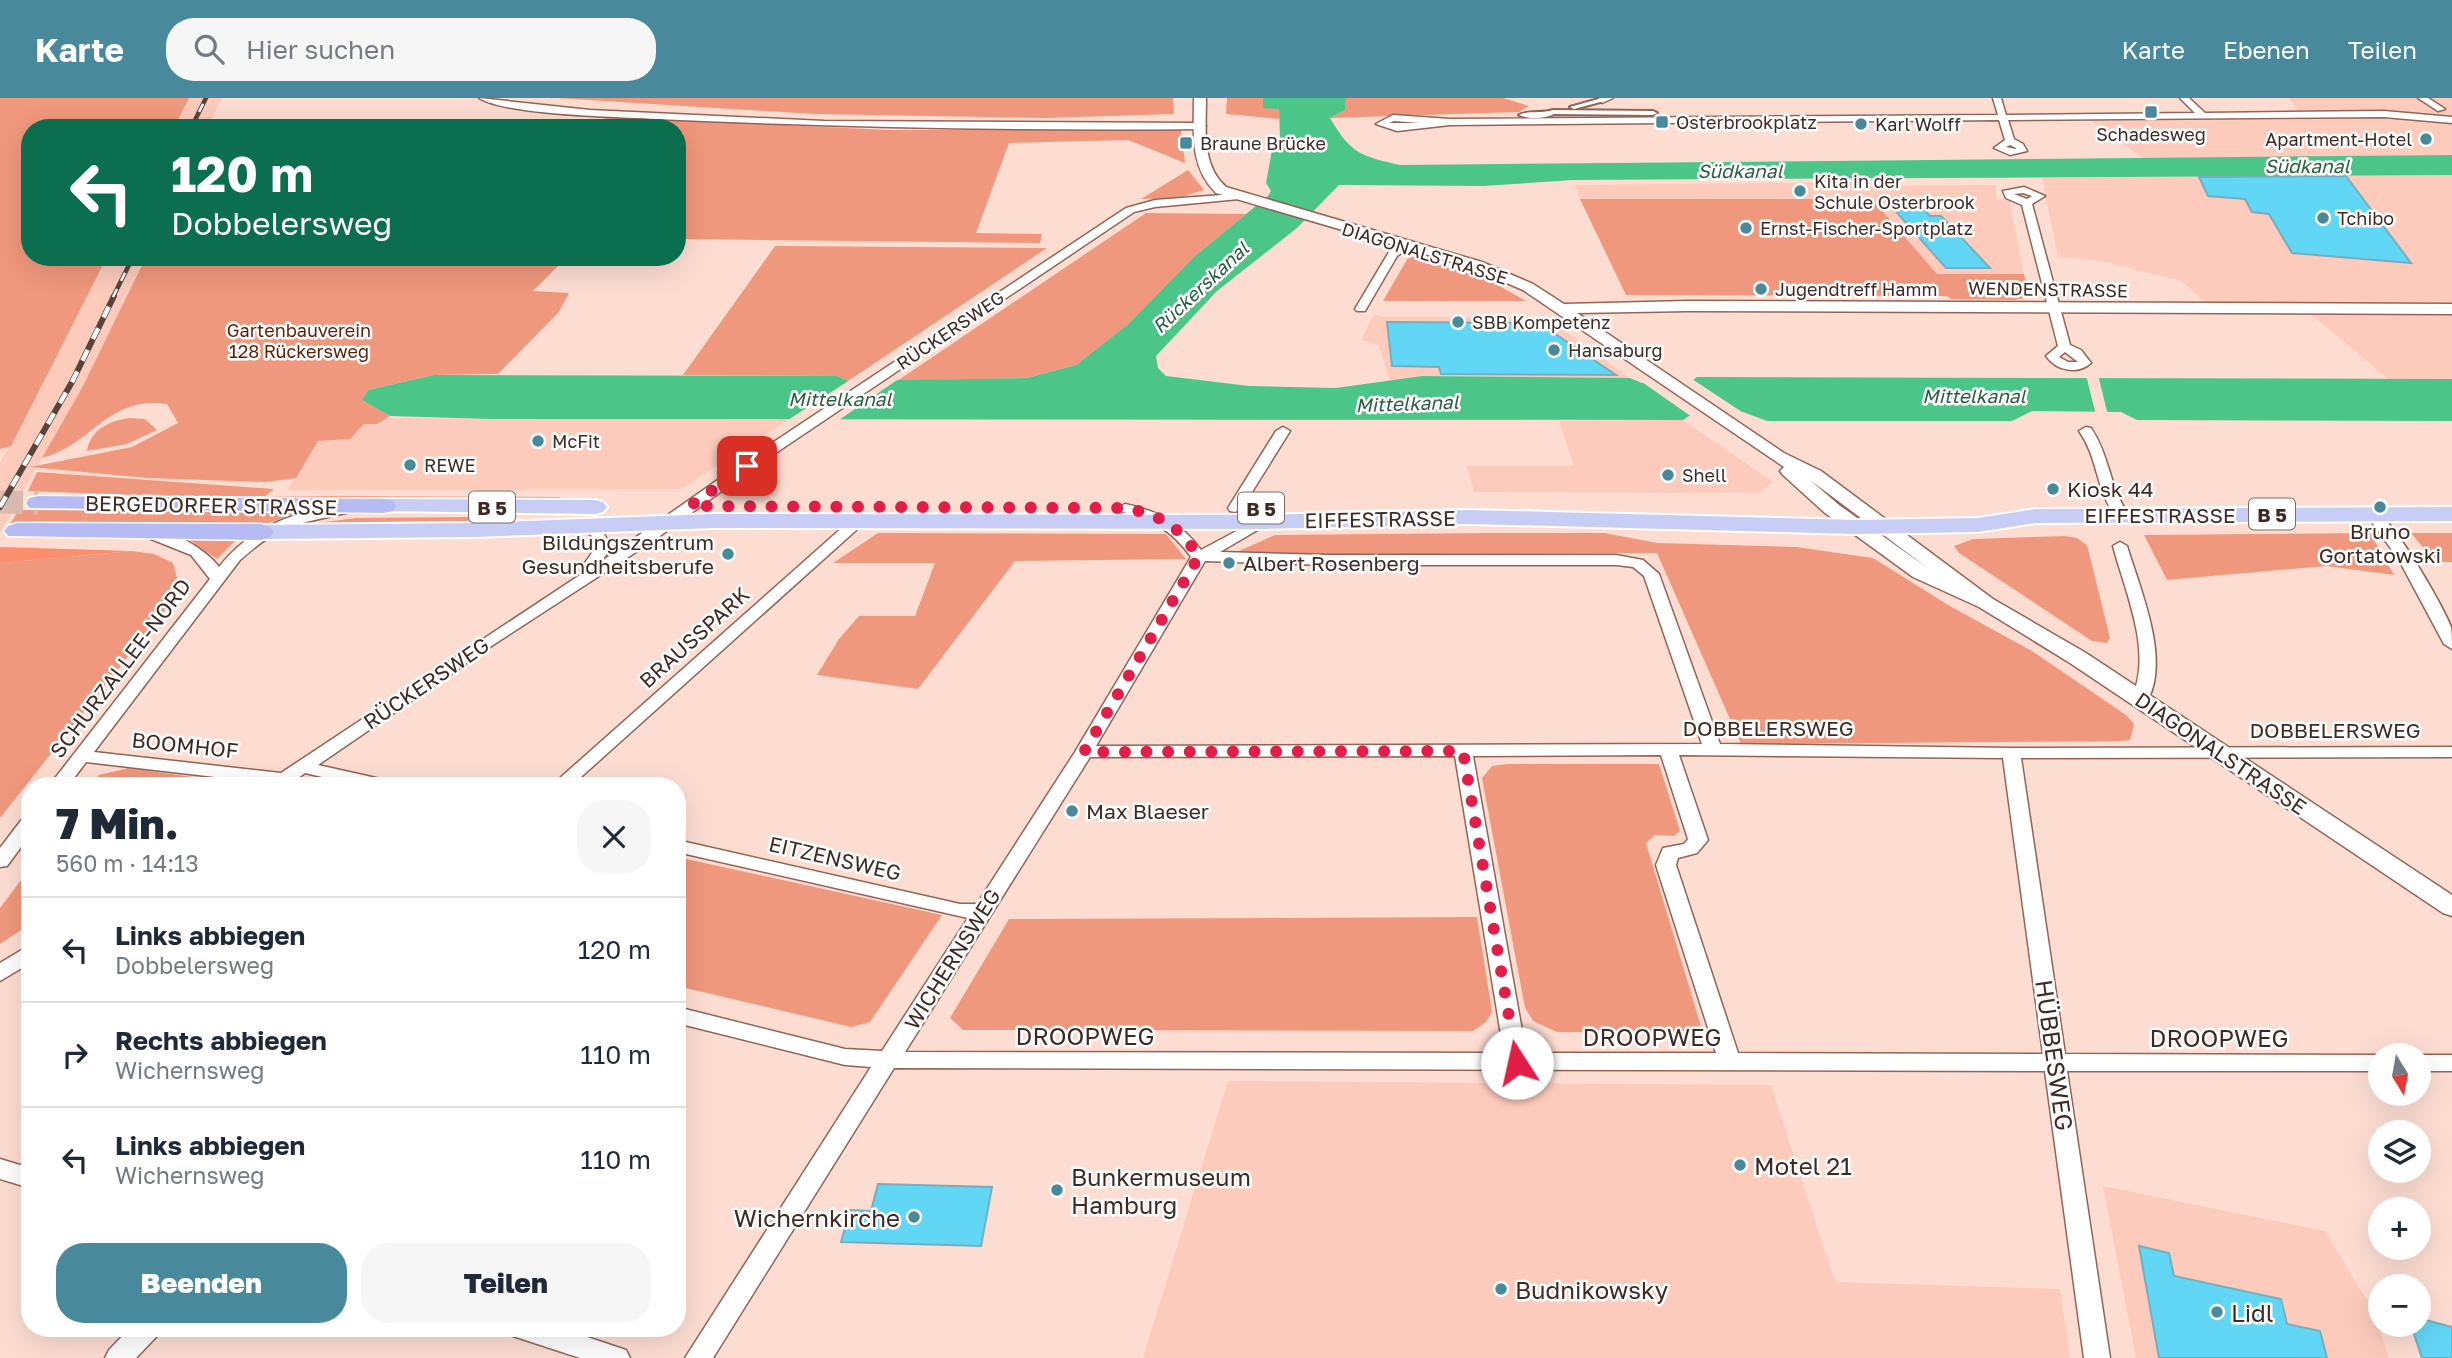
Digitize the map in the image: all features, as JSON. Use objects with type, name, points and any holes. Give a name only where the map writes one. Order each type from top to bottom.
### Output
[{"type":"highway","name":"BERGEDORFER STRASSE","points":[[38,503],[384,506]]},
{"type":"highway","name":"BERGEDORFER STRASSE","points":[[17,531],[261,532]]},
{"type":"main road","name":"EIFFESTRASSE","points":[[384,506],[1832,509],[1886,527],[1978,525],[2036,516]]},
{"type":"main road","name":"EIFFESTRASSE","points":[[261,532],[668,522],[1264,522],[1471,517],[1859,518],[1970,508],[2036,516],[2452,514]]},
{"type":"street","points":[[483,98],[576,111],[802,123],[966,127],[1201,126],[1200,98]]},
{"type":"street","points":[[1997,98],[2010,141]]},
{"type":"street","points":[[2184,98],[2202,115]]},
{"type":"street","points":[[1575,99],[1604,112]]},
{"type":"street","points":[[1548,114],[1605,99]]},
{"type":"street","points":[[1450,122],[1397,128],[1381,122],[1395,118],[1450,122],[2384,114],[2420,106],[2441,109],[2451,122]]},
{"type":"street","points":[[2420,106],[2434,119],[2451,122]]},
{"type":"street","points":[[1523,115],[1604,112],[1622,116],[1653,114]]},
{"type":"street","name":"DIAGONALSTRASSE","points":[[1201,126],[1203,165],[1209,179],[1221,190],[1258,204],[1409,245],[1501,274],[1528,287],[1777,457],[1815,475],[1920,573],[1986,603]]},
{"type":"street","name":"RÜCKERSWEG","points":[[287,777],[1130,210],[1148,205],[1235,197]]},
{"type":"street","points":[[2027,203],[2064,347]]},
{"type":"street","points":[[1361,309],[1393,254],[1409,245]]},
{"type":"street","name":"WENDENSTRASSE","points":[[1560,309],[1688,306],[2452,309]]},
{"type":"street","points":[[1236,508],[1283,431]]},
{"type":"street","points":[[2087,431],[2095,442],[2107,498],[2122,515]]},
{"type":"street","name":"DIAGONALSTRASSE","points":[[1777,457],[1795,478],[1832,509]]},
{"type":"street","name":"SCHURZALLEE-NORD","points":[[65,777],[217,577],[261,532],[281,522],[310,514],[384,506]]},
{"type":"street","points":[[1125,508],[1168,521],[1179,530],[1199,556],[1264,522]]},
{"type":"street","points":[[2373,514],[2387,530],[2410,567],[2452,644]]},
{"type":"street","name":"BRAUSSPARK","points":[[570,777],[858,521]]},
{"type":"street","name":"RÜCKERSWEG","points":[[579,581],[604,547],[597,532],[581,526]]},
{"type":"street","name":"DIAGONALSTRASSE","points":[[1886,527],[1986,603],[2140,699],[2452,907]]},
{"type":"street","name":"SCHURZALLEE-NORD","points":[[146,532],[196,551],[209,561],[217,577]]},
{"type":"street","points":[[2120,546],[2149,662],[2148,686],[2140,699]]},
{"type":"street","name":"EIFFESTRASSE","points":[[1199,556],[1327,560],[1616,560],[1638,563],[1651,574],[1713,749]]},
{"type":"street","name":"WICHERNSWEG","points":[[698,1358],[1084,752],[1199,556]]},
{"type":"street","name":"DOBBELERSWEG","points":[[1084,752],[1713,749],[2011,753],[2452,752]]},
{"type":"street","points":[[1463,751],[1517,1063]]},
{"type":"street","points":[[1669,751],[1698,840],[1690,849],[1670,853],[1666,865],[1730,1062]]},
{"type":"street","name":"HÜBBESWEG","points":[[2011,753],[2097,1358]]},
{"type":"street","name":"BOOMHOF","points":[[81,756],[241,777]]},
{"type":"street","points":[[302,767],[347,777]]},
{"type":"street","points":[[0,861],[21,834]]},
{"type":"street","name":"EITZENSWEG","points":[[686,848],[960,911],[982,911]]},
{"type":"street","points":[[0,973],[21,959]]},
{"type":"street","name":"DROOPWEG","points":[[686,1017],[845,1057],[888,1060],[2368,1063]]},
{"type":"street","points":[[2431,1063],[2452,1063]]},
{"type":"street","points":[[0,1169],[21,1175]]},
{"type":"street","points":[[118,1358],[139,1337]]},
{"type":"street","points":[[550,1337],[617,1358]]},
{"type":"shaded area","points":[[189,98],[222,98],[212,119],[178,119]]},
{"type":"shaded area","points":[[2289,98],[2452,98],[2452,155],[2144,159],[2091,121],[2305,120]]},
{"type":"shaded area","points":[[2452,175],[2452,379],[2388,379],[2306,310],[2214,310],[2181,281],[2102,261],[2058,257],[2042,178]]},
{"type":"shaded area","points":[[1861,182],[1864,186],[1995,185],[1997,199],[2009,200],[2024,274],[1937,274],[1872,199],[1580,199],[1575,185]]},
{"type":"shaded area","points":[[102,266],[142,266],[83,386],[0,532],[0,463]]},
{"type":"shaded area","points":[[1374,314],[1384,317],[1546,317],[1630,378],[1422,376],[1390,380],[1378,345],[1361,340]]},
{"type":"shaded area","points":[[382,418],[788,420],[681,489],[287,490],[318,441],[350,439],[364,424],[377,424]]},
{"type":"shaded area","points":[[1683,420],[1773,482],[1759,493],[1474,492],[1467,466],[1574,466],[1559,421]]},
{"type":"shaded area","points":[[267,496],[561,497],[550,501],[261,500]]},
{"type":"shaded area","points":[[0,547],[132,551],[0,563]]},
{"type":"shaded area","points":[[1228,1081],[1771,1085],[1835,1282],[2060,1289],[2070,1358],[1143,1358]]},
{"type":"shaded area","points":[[2103,1186],[2325,1231],[2368,1300],[2368,1337],[2382,1337],[2389,1358],[2136,1358]]},
{"type":"green space","points":[[0,98],[189,98],[178,119],[21,119],[21,266],[102,266],[11,446],[0,449]]},
{"type":"green space","points":[[556,98],[1173,98],[1174,114],[1046,118],[814,114]]},
{"type":"green space","points":[[1227,98],[1263,98],[1264,108],[1279,108],[1279,119],[1226,114]]},
{"type":"green space","points":[[1346,98],[1503,98],[1529,106],[1519,112],[1330,118],[1345,110]]},
{"type":"green space","points":[[609,117],[652,119],[603,119]]},
{"type":"green space","points":[[686,121],[889,130],[1181,130],[1185,163],[1128,140],[1009,143],[976,233],[1042,234],[1040,243],[686,239]]},
{"type":"green space","points":[[1188,170],[1204,190],[1179,198],[1141,199]]},
{"type":"green space","name":"Ernst-Fischer-Sportplatz","points":[[1580,199],[1872,199],[1937,274],[2024,274],[2030,297],[2014,300],[1951,299],[1947,296],[1626,295]]},
{"type":"green space","points":[[1146,213],[1246,214],[1195,256],[1127,325],[1076,365],[1027,378],[897,381]]},
{"type":"green space","points":[[775,246],[1047,248],[848,381],[837,376],[683,375]]},
{"type":"green space","points":[[1409,256],[1487,279],[1526,301],[1383,301]]},
{"type":"green space","name":"Gartenbauverein 128 Rückersweg","points":[[142,266],[558,266],[533,291],[569,293],[559,312],[498,374],[434,375],[368,390],[362,400],[390,416],[377,424],[364,424],[350,439],[318,441],[296,478],[266,482],[147,478],[30,467],[132,447],[178,423],[167,404],[147,403],[130,407],[115,414],[59,452],[42,458],[83,386]]},
{"type":"green space","points":[[145,419],[157,430],[127,444],[87,451],[96,432],[114,421]]},
{"type":"green space","points":[[37,472],[274,489],[261,500],[28,491]]},
{"type":"green space","points":[[19,510],[298,512],[264,525],[10,524]]},
{"type":"green space","points":[[471,517],[467,521],[301,525],[356,518]]},
{"type":"green space","points":[[878,533],[1166,534],[1186,559],[1015,561],[918,689],[817,675],[839,639],[859,616],[915,616],[935,563],[833,563]]},
{"type":"green space","points":[[1604,533],[1658,543],[1796,547],[1873,558],[1948,605],[2032,651],[2126,715],[2134,724],[2130,740],[1741,744],[1657,553],[1230,555],[1275,535]]},
{"type":"green space","points":[[2370,533],[2394,575],[2326,566],[2167,580],[2144,535]]},
{"type":"green space","points":[[2411,533],[2452,533],[2452,562],[2435,562]]},
{"type":"green space","points":[[2065,536],[2077,538],[2087,545],[2110,638],[2107,643],[2092,641],[1959,553],[1954,546],[1973,539]]},
{"type":"green space","points":[[192,538],[238,538],[217,559],[188,539]]},
{"type":"green space","points":[[132,551],[154,554],[173,563],[177,578],[176,596],[33,777],[21,777],[21,792],[0,818],[0,563]]},
{"type":"green space","points":[[1659,764],[1680,831],[1674,836],[1655,835],[1646,843],[1703,1033],[1557,1032],[1533,1021],[1525,1008],[1482,778],[1492,766]]},
{"type":"green space","points":[[129,768],[193,777],[97,777]]},
{"type":"green space","points":[[686,859],[942,915],[870,1022],[851,1027],[686,988]]},
{"type":"green space","points":[[21,880],[21,930],[0,944],[0,908]]},
{"type":"green space","points":[[1477,917],[1492,1012],[1486,1022],[1473,1031],[963,1030],[950,1018],[1009,919]]},
{"type":"water","points":[[1263,98],[1346,98],[1345,110],[1330,118],[1344,139],[1366,156],[1400,165],[2452,155],[2452,175],[1573,180],[1483,186],[1339,185],[1297,228],[1217,291],[1156,356],[1158,368],[1166,376],[1249,386],[1336,388],[1422,376],[1630,378],[1642,383],[1693,380],[1697,377],[2452,379],[2452,421],[2137,420],[2121,412],[2032,411],[2012,421],[1767,421],[1743,412],[1689,416],[1683,420],[492,419],[390,416],[362,400],[368,390],[434,375],[837,376],[848,381],[1027,378],[1076,365],[1127,325],[1195,256],[1268,196],[1271,191],[1266,183],[1274,139],[1280,138],[1279,109],[1263,108]]},
{"type":"pier","points":[[2086,375],[2098,375],[2108,415],[2096,415]]},
{"type":"pier","points":[[1692,379],[1745,414],[1692,417],[1642,382]]},
{"type":"pier","points":[[850,380],[897,380],[839,420],[788,420]]},
{"type":"building","name":"Tchibo","points":[[2346,176],[2411,263],[2292,253],[2269,214],[2252,212],[2245,199],[2208,196],[2199,177]]},
{"type":"building","points":[[1884,198],[1913,198],[1930,216],[1941,216],[1990,268],[1946,268]]},
{"type":"building","name":"Hansaburg","points":[[1387,322],[1539,323],[1616,375],[1441,374],[1439,367],[1392,366]]},
{"type":"building","name":"Wichernkirche","points":[[878,1184],[992,1187],[981,1246],[841,1242],[850,1210],[871,1211]]},
{"type":"building","name":"Lidl","points":[[2139,1246],[2169,1253],[2174,1276],[2281,1299],[2287,1324],[2320,1331],[2327,1358],[2159,1358]]},
{"type":"building","points":[[2431,1321],[2452,1327],[2452,1358],[2422,1358],[2415,1337],[2431,1337]]},
{"type":"tunnel","points":[[0,502],[38,503]]},
{"type":"railway","points":[[196,119],[206,98]]},
{"type":"railway","points":[[113,297],[128,266]]},
{"type":"railway","points":[[0,507],[72,382],[114,296]]},
{"type":"place","name":"Schadesweg","points":[[2151,112]]},
{"type":"place","name":"Osterbrookplatz","points":[[1662,122]]},
{"type":"place","name":"Karl Wolff","points":[[1861,124]]},
{"type":"place","name":"Apartment-Hotel","points":[[2426,139]]},
{"type":"place","name":"Braune Brücke","points":[[1186,143]]},
{"type":"place","name":"Kita in der Schule Osterbrook","points":[[1800,191]]},
{"type":"place","name":"Tchibo","points":[[2323,218]]},
{"type":"place","name":"Ernst-Fischer-Sportplatz","points":[[1746,228]]},
{"type":"place","name":"Jugendtreff Hamm","points":[[1761,289]]},
{"type":"place","name":"SBB Kompetenz","points":[[1458,322]]},
{"type":"place","name":"Hansaburg","points":[[1554,350]]},
{"type":"place","name":"McFit","points":[[538,441]]},
{"type":"place","name":"REWE","points":[[410,465]]},
{"type":"place","name":"Shell","points":[[1668,475]]},
{"type":"place","name":"Kiosk 44","points":[[2053,489]]},
{"type":"place","name":"Bruno Gortatowski","points":[[2380,507]]},
{"type":"place","name":"Bildungszentrum Gesundheitsberufe","points":[[728,554]]},
{"type":"place","name":"Albert Rosenberg","points":[[1229,563]]},
{"type":"place","name":"Max Blaeser","points":[[1072,811]]},
{"type":"place","name":"Motel 21","points":[[1740,1165]]},
{"type":"place","name":"Bunkermuseum Hamburg","points":[[1057,1190]]},
{"type":"place","name":"Wichernkirche","points":[[914,1217]]},
{"type":"place","name":"Budnikowsky","points":[[1501,1289]]},
{"type":"place","name":"Lidl","points":[[2217,1312]]},
{"type":"route","points":[[747,466],[690,506],[1125,508],[1168,521],[1179,530],[1199,556],[1084,752],[1463,751],[1517,1063]]},
{"type":"water label","name":"Südkanal","points":[[2307,165]]},
{"type":"water label","name":"Südkanal","points":[[1740,170]]},
{"type":"water label","name":"Rückerskanal","points":[[1200,287]]},
{"type":"water label","name":"Mittelkanal","points":[[1974,395]]},
{"type":"water label","name":"Mittelkanal","points":[[840,398]]},
{"type":"water label","name":"Mittelkanal","points":[[1407,403]]}]
